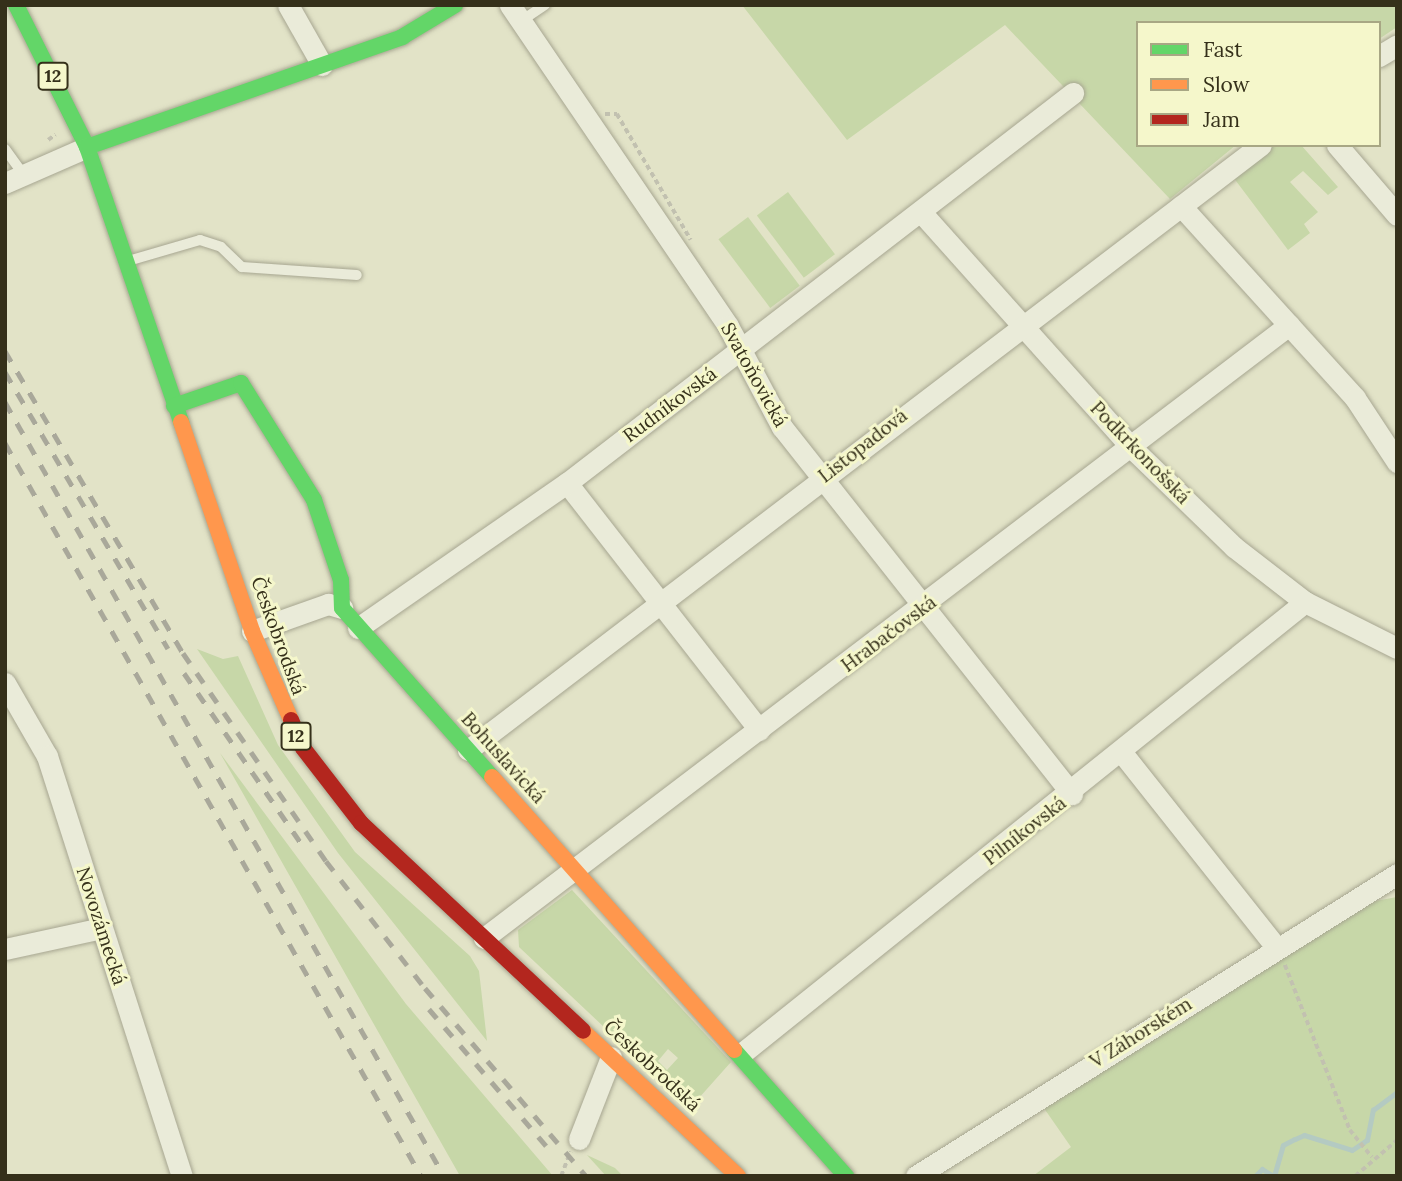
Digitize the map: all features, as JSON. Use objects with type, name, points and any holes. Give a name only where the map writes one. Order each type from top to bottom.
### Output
[{"type":"street","name":"Českobrodská","points":[[16,5],[87,147],[277,699],[335,794],[738,1176]]},
{"type":"street","points":[[288,5],[322,65]]},
{"type":"street","points":[[14,179],[87,147],[402,37],[454,5]]},
{"type":"street","name":"Svatoňovická","points":[[516,13],[742,349],[782,427],[1072,794]]},
{"type":"street","points":[[1381,55],[1397,45]]},
{"type":"street","name":"Rudníkovská","points":[[358,628],[567,484],[1073,93]]},
{"type":"street","name":"Listopadová","points":[[468,750],[1021,324],[1258,147]]},
{"type":"street","points":[[1339,147],[1397,215]]},
{"type":"street","points":[[1181,206],[1354,398],[1397,461]]},
{"type":"street","name":"Podkrkonošská","points":[[921,212],[1133,449],[1234,547],[1304,602],[1397,648]]},
{"type":"street","name":"Hrabačovská","points":[[484,938],[574,867],[1133,449],[1289,325]]},
{"type":"street","points":[[174,406],[240,383],[314,500],[341,580],[342,608],[328,604],[252,631]]},
{"type":"street","points":[[567,484],[759,730]]},
{"type":"street","name":"Pilníkovská","points":[[741,1054],[1123,754],[1304,602]]},
{"type":"street","name":"Bohuslavická","points":[[342,608],[741,1054],[846,1176]]},
{"type":"street","name":"Novozámecká","points":[[7,690],[47,755],[182,1176]]},
{"type":"street","points":[[1123,754],[1276,947]]},
{"type":"street","name":"V Záhorském","points":[[916,1176],[1276,947],[1397,874]]},
{"type":"street","name":"V Záhorském","points":[[1368,892],[1397,887]]},
{"type":"street","points":[[5,948],[101,928]]},
{"type":"street","points":[[579,1139],[611,1057]]},
{"type":"lane","points":[[516,13],[545,5]]},
{"type":"lane","points":[[5,149],[14,179]]},
{"type":"lane","points":[[126,262],[200,240],[221,247],[242,267],[357,275]]},
{"type":"path","points":[[1276,947],[1311,1018],[1350,1130],[1371,1157]]},
{"type":"path","points":[[561,1176],[579,1139]]},
{"type":"path","points":[[1355,1176],[1371,1157],[1397,1140]]},
{"type":"green space","points":[[742,5],[1397,5],[1397,27],[1381,38],[1381,21],[1136,21],[1136,147],[1234,147],[1170,199],[1005,25],[847,140]]},
{"type":"green space","points":[[1271,147],[1303,147],[1338,187],[1328,195],[1303,171],[1290,182],[1318,212],[1304,224],[1310,233],[1288,250],[1233,177]]},
{"type":"green space","points":[[788,192],[835,254],[804,278],[757,215]]},
{"type":"green space","points":[[748,217],[800,286],[770,308],[718,239]]},
{"type":"green space","points":[[197,649],[223,659],[238,656],[278,745],[355,852],[470,956],[479,971],[487,1041],[338,853]]},
{"type":"green space","points":[[220,753],[406,1004],[553,1176],[460,1176]]},
{"type":"green space","points":[[572,890],[731,1062],[690,1108],[519,947],[518,930]],"holes":[[[668,1049],[678,1058],[667,1070],[658,1061]]]},
{"type":"green space","points":[[1397,897],[1397,1176],[1033,1176],[1071,1147],[1039,1101],[1370,902]]},
{"type":"green space","points":[[587,1155],[615,1168],[623,1176],[606,1176]]},
{"type":"waterway","points":[[1274,1176],[1283,1145],[1304,1135],[1352,1150],[1367,1140],[1373,1110],[1397,1092]]},
{"type":"waterway","points":[[1255,1176],[1262,1169],[1273,1176]]},
{"type":"railway","points":[[5,351],[183,653],[326,861],[425,988],[586,1176]]},
{"type":"railway","points":[[5,372],[168,649]]},
{"type":"railway","points":[[5,402],[444,1176]]},
{"type":"railway","points":[[5,443],[421,1176]]},
{"type":"railway","points":[[184,673],[301,843]]},
{"type":"railway","points":[[429,1009],[554,1155]]},
{"type":"traffic: fast","points":[[16,5],[87,147],[181,422]]},
{"type":"traffic: fast","points":[[87,147],[402,37],[455,5]]},
{"type":"traffic: fast","points":[[174,406],[241,383],[314,500],[341,580],[342,608],[492,777]]},
{"type":"traffic: fast","points":[[734,1050],[846,1176]]},
{"type":"traffic: slow","points":[[181,422],[252,631],[291,720]]},
{"type":"traffic: slow","points":[[492,777],[734,1050]]},
{"type":"traffic: slow","points":[[583,1031],[738,1176]]},
{"type":"traffic: jam","points":[[291,720],[303,748],[361,823],[583,1031]]}]
